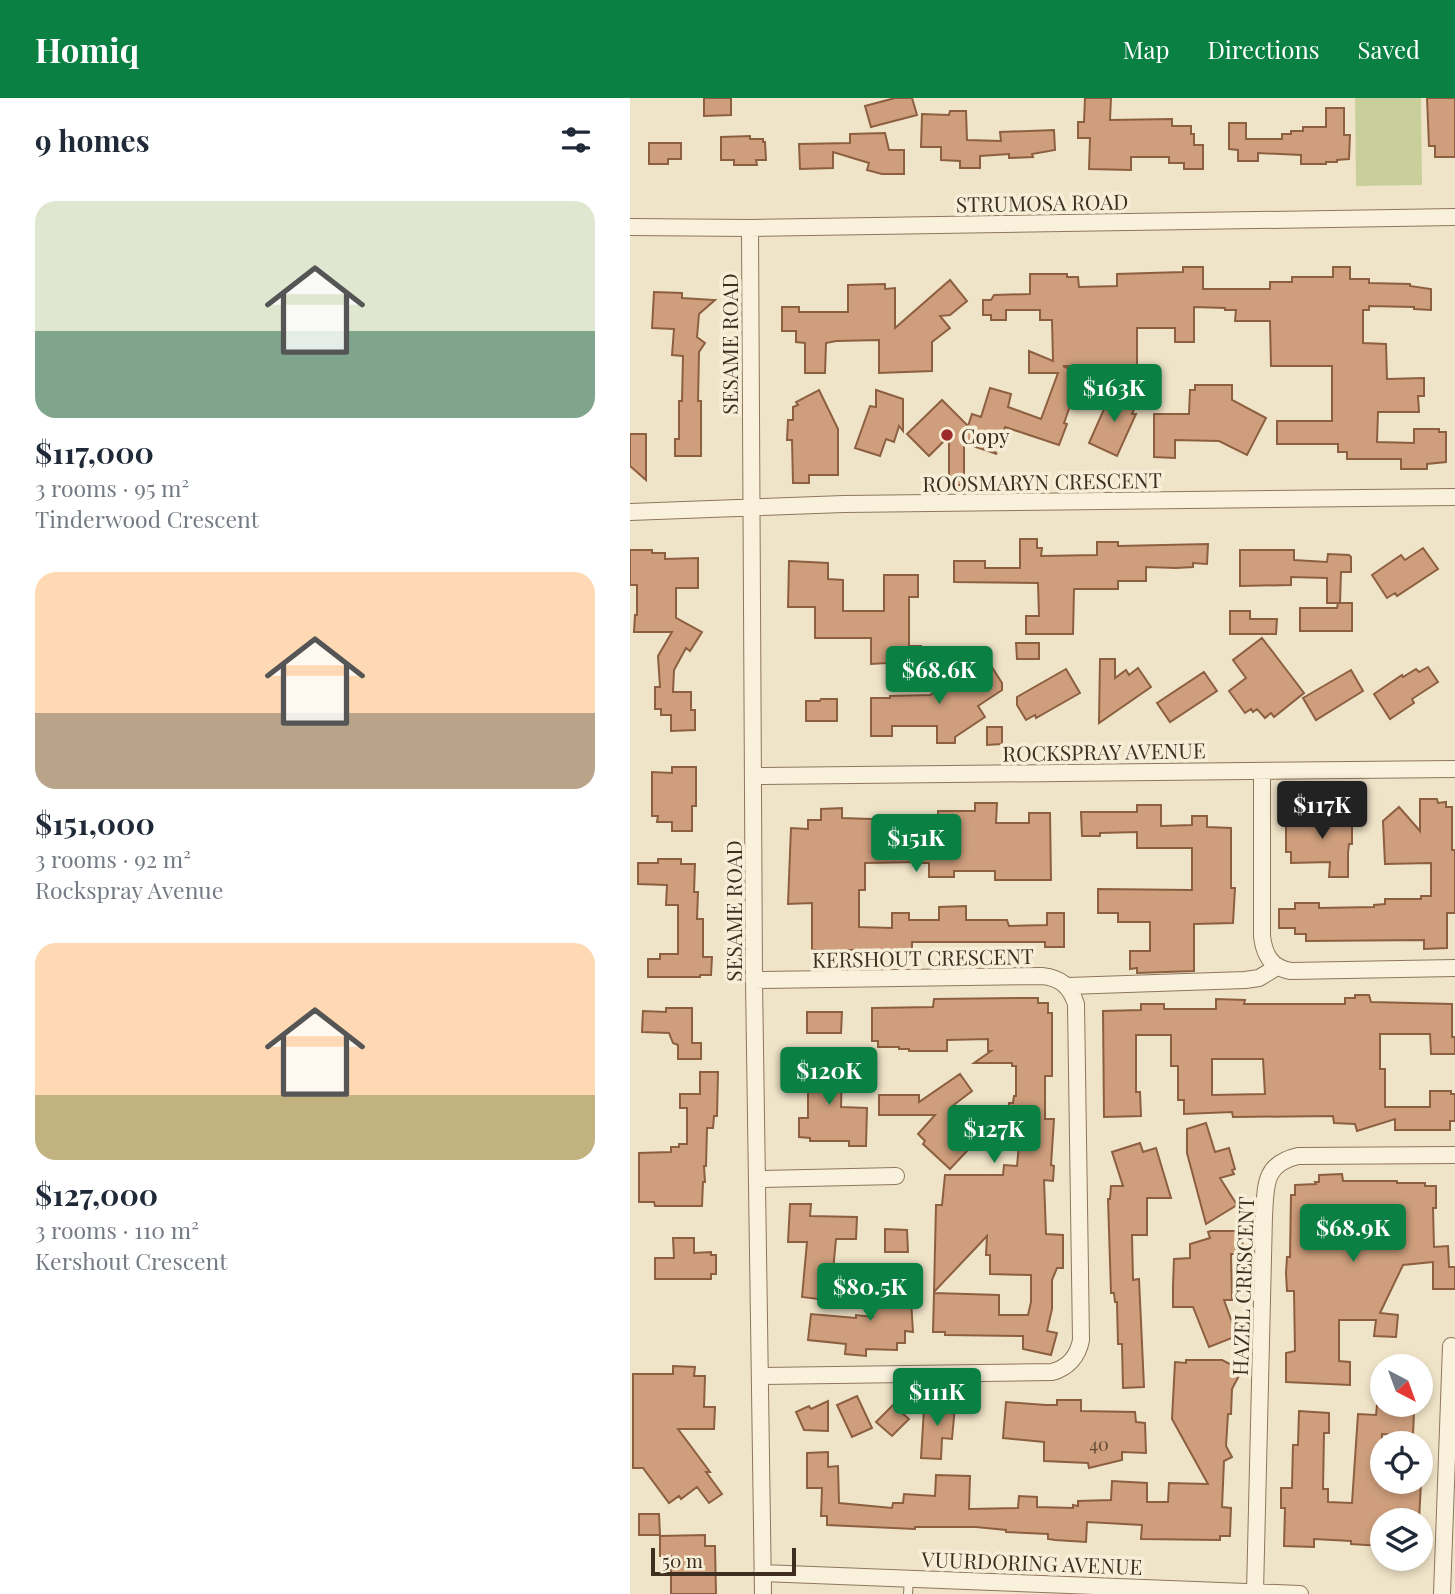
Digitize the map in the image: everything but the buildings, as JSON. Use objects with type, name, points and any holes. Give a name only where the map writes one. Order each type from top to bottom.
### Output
[{"type":"street","name":"STRUMOSA ROAD","points":[[630,227],[750,228],[1455,217]]},
{"type":"street","name":"SESAME ROAD","points":[[750,228],[754,980],[762,1594]]},
{"type":"street","name":"ROOSMARYN CRESCENT","points":[[630,512],[844,505],[1455,497]]},
{"type":"street","name":"ROCKSPRAY AVENUE","points":[[754,776],[1455,769]]},
{"type":"street","points":[[1262,771],[1262,936],[1267,954],[1277,967],[1291,971],[1455,968]]},
{"type":"street","name":"KERSHOUT CRESCENT","points":[[754,980],[1042,976],[1060,980],[1068,986],[1245,981],[1259,978],[1277,967]]},
{"type":"street","points":[[760,1376],[1052,1372],[1061,1370],[1076,1354],[1082,1340],[1076,1004],[1068,986]]},
{"type":"street","name":"HAZEL CRESCENT","points":[[1255,1592],[1264,1216],[1268,1175],[1282,1161],[1298,1156],[1455,1155]]},
{"type":"street","points":[[757,1179],[896,1177]]},
{"type":"street","points":[[1442,1594],[1451,1346]]},
{"type":"street","name":"VUURDORING AVENUE","points":[[762,1573],[909,1586],[1300,1594]]},
{"type":"green space","points":[[1355,98],[1421,98],[1422,185],[1356,186]]},
{"type":"place","name":"Copy","points":[[947,435]]}]
